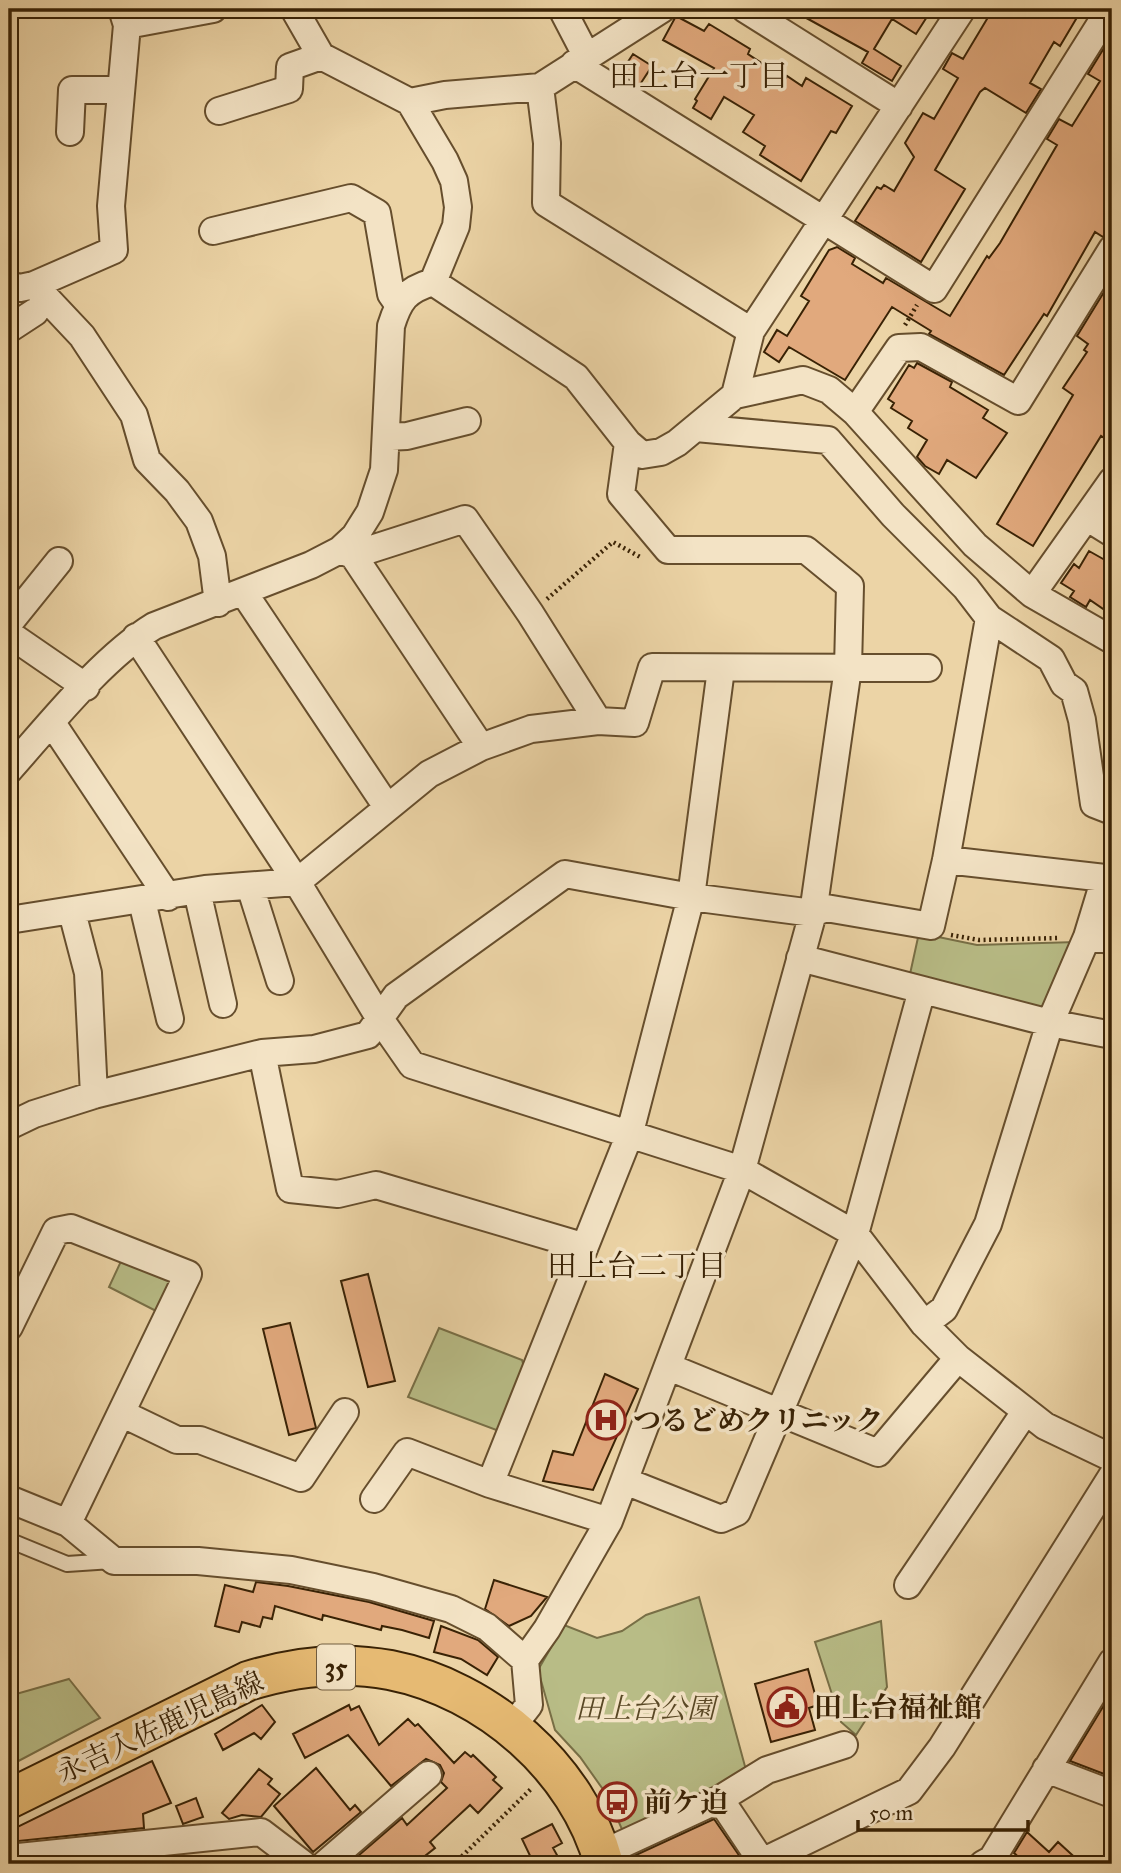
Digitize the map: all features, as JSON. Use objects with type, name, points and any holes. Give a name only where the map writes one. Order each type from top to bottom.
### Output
[{"type":"main road","name":"永吉入佐鹿児島線","points":[[9,1799],[214,1695],[286,1670],[354,1667],[398,1672],[448,1688],[511,1728],[533,1746],[562,1780],[577,1802],[602,1859]]},
{"type":"street","points":[[213,9],[125,17],[111,206],[114,250],[21,285],[82,336],[134,415],[147,460],[177,491],[199,521],[212,556],[218,603]]},
{"type":"street","points":[[294,9],[321,56],[410,103],[445,161],[454,181],[458,207],[456,226],[433,282]]},
{"type":"street","points":[[562,9],[580,60],[824,221],[934,289],[1110,9]]},
{"type":"street","points":[[410,103],[445,95],[540,87],[662,9]]},
{"type":"street","points":[[745,9],[899,106]]},
{"type":"street","points":[[735,395],[751,331],[962,9]]},
{"type":"street","points":[[219,111],[289,89],[290,67],[321,56]]},
{"type":"street","points":[[540,87],[547,143],[546,203],[751,331]]},
{"type":"street","points":[[70,132],[72,90],[121,90]]},
{"type":"street","points":[[213,231],[351,198],[377,213],[391,294],[398,304]]},
{"type":"street","points":[[855,412],[899,348],[921,347],[1018,401],[1112,248]]},
{"type":"street","points":[[347,552],[370,512],[384,470],[391,326],[398,304],[416,287],[433,282],[576,377],[628,443],[642,455],[661,452],[696,428],[735,395],[803,380],[829,390],[855,412],[975,545],[1032,594],[1112,640]]},
{"type":"street","points":[[9,330],[35,312]]},
{"type":"street","points":[[386,437],[407,436],[467,421]]},
{"type":"street","points":[[696,428],[828,440],[893,515],[966,588],[989,618],[1051,659],[1064,684],[1074,691],[1082,720],[1094,804],[1112,811]]},
{"type":"street","points":[[511,1728],[529,1704],[525,1660],[547,1629],[609,1521],[742,1170],[813,913],[848,668],[850,586],[806,550],[667,550],[621,494],[628,443]]},
{"type":"street","points":[[1032,594],[1112,481]]},
{"type":"street","points":[[1088,518],[1112,533]]},
{"type":"street","points":[[9,770],[108,661],[136,637],[154,626],[347,552],[465,519],[530,613],[598,721]]},
{"type":"street","points":[[347,552],[481,747]]},
{"type":"street","points":[[9,623],[59,561]]},
{"type":"street","points":[[244,593],[387,807]]},
{"type":"street","points":[[9,1126],[34,1114],[94,1095],[261,1054],[314,1049],[368,1034],[396,996],[565,874],[691,897],[813,913],[826,908],[931,926],[946,860],[989,618]]},
{"type":"street","points":[[9,634],[86,687]]},
{"type":"street","points":[[136,637],[297,882],[380,1019],[412,1065],[742,1170],[855,1234],[924,1324],[958,1358],[1045,1426],[1112,1458]]},
{"type":"street","points":[[9,920],[197,891],[297,882],[429,774],[481,747],[531,729],[598,721],[635,723],[652,667],[928,668]]},
{"type":"street","points":[[490,1484],[582,1246],[629,1136],[691,897],[720,669]]},
{"type":"street","points":[[52,723],[168,897]]},
{"type":"street","points":[[924,1324],[944,1309],[988,1224],[1050,1023],[1100,939],[1105,878],[946,860]]},
{"type":"street","points":[[250,886],[280,981]]},
{"type":"street","points":[[197,891],[223,1004]]},
{"type":"street","points":[[142,901],[170,1019]]},
{"type":"street","points":[[72,912],[88,973],[94,1095]]},
{"type":"street","points":[[800,958],[1050,1023],[1112,1035]]},
{"type":"street","points":[[625,1481],[721,1519],[737,1512],[855,1234],[922,990]]},
{"type":"street","points":[[261,1054],[290,1189],[338,1194],[376,1185],[582,1246]]},
{"type":"street","points":[[9,1327],[56,1231],[71,1228],[188,1275],[68,1523]]},
{"type":"street","points":[[669,1367],[878,1453],[958,1358]]},
{"type":"street","points":[[121,1413],[177,1440],[200,1440],[301,1478],[345,1412]]},
{"type":"street","points":[[908,1585],[1026,1412]]},
{"type":"street","points":[[374,1500],[407,1452],[490,1484],[609,1521]]},
{"type":"street","points":[[720,1799],[762,1862],[909,1791],[942,1747],[1112,1476]]},
{"type":"street","points":[[9,1499],[68,1523],[114,1561],[198,1561],[291,1570],[373,1587],[451,1609],[487,1627],[525,1660]]},
{"type":"street","points":[[990,1862],[1112,1662]]},
{"type":"street","points":[[602,1859],[720,1799],[767,1770],[844,1745]]},
{"type":"street","points":[[1046,1769],[1112,1794]]},
{"type":"street","points":[[325,1864],[428,1775]]},
{"type":"street","points":[[9,1858],[261,1832],[303,1864]]},
{"type":"street","points":[[147,1864],[174,1839]]},
{"type":"lane","points":[[11,1541],[67,1564],[114,1561]]},
{"type":"path","points":[[899,348],[900,335],[928,285]]},
{"type":"path","points":[[530,613],[613,542],[642,559],[667,550]]},
{"type":"path","points":[[931,926],[948,935],[979,940],[1100,939]]},
{"type":"path","points":[[454,1864],[492,1830],[535,1785]]},
{"type":"green space","points":[[919,933],[977,945],[1076,942],[1052,1003],[1041,1007],[910,974]]},
{"type":"green space","points":[[123,1257],[173,1275],[162,1314],[109,1287]]},
{"type":"green space","points":[[439,1328],[522,1360],[525,1370],[499,1431],[408,1397]]},
{"type":"green space","name":"田上台公園","points":[[699,1597],[746,1770],[720,1789],[624,1834],[607,1795],[580,1757],[555,1730],[538,1670],[564,1625],[597,1638],[622,1631],[646,1615]]},
{"type":"green space","points":[[881,1621],[887,1687],[856,1735],[841,1722],[815,1642]]},
{"type":"green space","points":[[69,1679],[100,1718],[9,1766],[9,1696]]},
{"type":"building","points":[[790,9],[932,9],[916,34],[892,19],[874,49],[901,66],[892,81],[862,63],[868,52]]},
{"type":"building","points":[[993,9],[1082,9],[1060,46],[1054,42],[1030,83],[1041,89],[1026,113],[985,88],[980,92],[935,170],[965,189],[921,262],[855,221],[877,187],[881,189],[884,185],[894,191],[914,157],[905,143],[923,113],[934,119],[958,78],[943,69],[952,53],[963,59]]},
{"type":"building","points":[[676,16],[704,31],[709,24],[750,49],[748,54],[785,79],[787,76],[802,86],[806,78],[852,106],[836,133],[831,131],[801,181],[760,155],[765,146],[743,132],[754,115],[724,97],[711,119],[693,108],[697,101],[695,99],[714,68],[663,40]]},
{"type":"building","points":[[1112,35],[1112,227],[1103,237],[1095,232],[1047,316],[1044,314],[1004,375],[929,334],[931,331],[892,307],[845,380],[789,347],[779,362],[764,352],[777,330],[787,336],[809,301],[801,296],[829,250],[837,247],[855,258],[852,264],[883,283],[886,278],[950,316],[987,256],[989,258],[1000,243],[1057,145],[1047,139],[1059,119],[1072,126],[1100,81],[1088,74]]},
{"type":"building","points":[[633,54],[652,66],[639,86],[620,74]]},
{"type":"building","points":[[1112,279],[1112,443],[1101,436],[1033,546],[997,524],[1073,395],[1063,388],[1087,352],[1084,350],[1088,344],[1077,336]]},
{"type":"building","points":[[917,363],[952,382],[950,387],[988,410],[983,418],[1007,433],[976,478],[947,460],[939,474],[925,466],[917,457],[927,440],[908,428],[912,421],[891,408],[894,403],[888,399],[909,365],[914,368]]},
{"type":"building","points":[[1089,551],[1112,564],[1112,615],[1090,600],[1086,607],[1070,597],[1074,591],[1061,583],[1074,564],[1079,568]]},
{"type":"building","points":[[368,1274],[395,1381],[368,1387],[341,1281]]},
{"type":"building","points":[[290,1323],[316,1428],[289,1435],[263,1329]]},
{"type":"building","name":"つるどめクリニック","points":[[605,1374],[638,1389],[593,1490],[543,1481],[553,1451],[573,1455]]},
{"type":"building","points":[[494,1580],[547,1597],[531,1616],[509,1626],[485,1609]]},
{"type":"building","points":[[256,1582],[369,1602],[434,1621],[429,1638],[382,1626],[381,1630],[323,1615],[322,1620],[275,1606],[272,1619],[263,1617],[260,1627],[242,1622],[239,1632],[215,1626],[225,1585],[253,1592]]},
{"type":"building","points":[[441,1626],[478,1640],[498,1657],[487,1675],[461,1659],[434,1652]]},
{"type":"building","name":"田上台福祉館","points":[[808,1669],[818,1705],[809,1708],[815,1730],[771,1742],[755,1684]]},
{"type":"building","points":[[1112,1692],[1112,1777],[1070,1761]]},
{"type":"building","points":[[262,1705],[275,1722],[261,1739],[254,1733],[223,1750],[215,1734]]},
{"type":"building","points":[[349,1705],[351,1710],[359,1706],[379,1745],[408,1719],[415,1726],[418,1724],[454,1763],[465,1752],[471,1757],[473,1755],[496,1777],[493,1780],[502,1788],[478,1813],[470,1805],[430,1842],[435,1848],[425,1856],[432,1864],[351,1862],[402,1818],[407,1825],[447,1788],[441,1782],[444,1773],[440,1765],[426,1759],[391,1786],[348,1735],[305,1758],[293,1734]]},
{"type":"building","points":[[152,1761],[171,1803],[143,1814],[144,1828],[9,1842],[9,1831]]},
{"type":"building","points":[[316,1768],[350,1810],[355,1805],[361,1812],[313,1852],[274,1806]]},
{"type":"building","points":[[259,1769],[272,1779],[268,1784],[280,1794],[261,1817],[242,1815],[229,1819],[222,1813]]},
{"type":"building","points":[[196,1798],[203,1817],[183,1824],[176,1806]]},
{"type":"building","points":[[714,1819],[745,1864],[625,1864],[625,1860]]},
{"type":"building","points":[[552,1824],[562,1843],[553,1848],[562,1864],[534,1864],[522,1839]]},
{"type":"building","points":[[1027,1832],[1049,1852],[1058,1842],[1082,1864],[1027,1864],[1014,1853]]},
{"type":"place","name":"つるどめクリニック","points":[[606,1420]]},
{"type":"place","name":"田上台福祉館","points":[[787,1707]]},
{"type":"place","name":"前ケ迫","points":[[617,1802]]},
{"type":"district","name":"田上台一丁目","points":[[699,76]]},
{"type":"district","name":"田上台二丁目","points":[[637,1266]]}]
